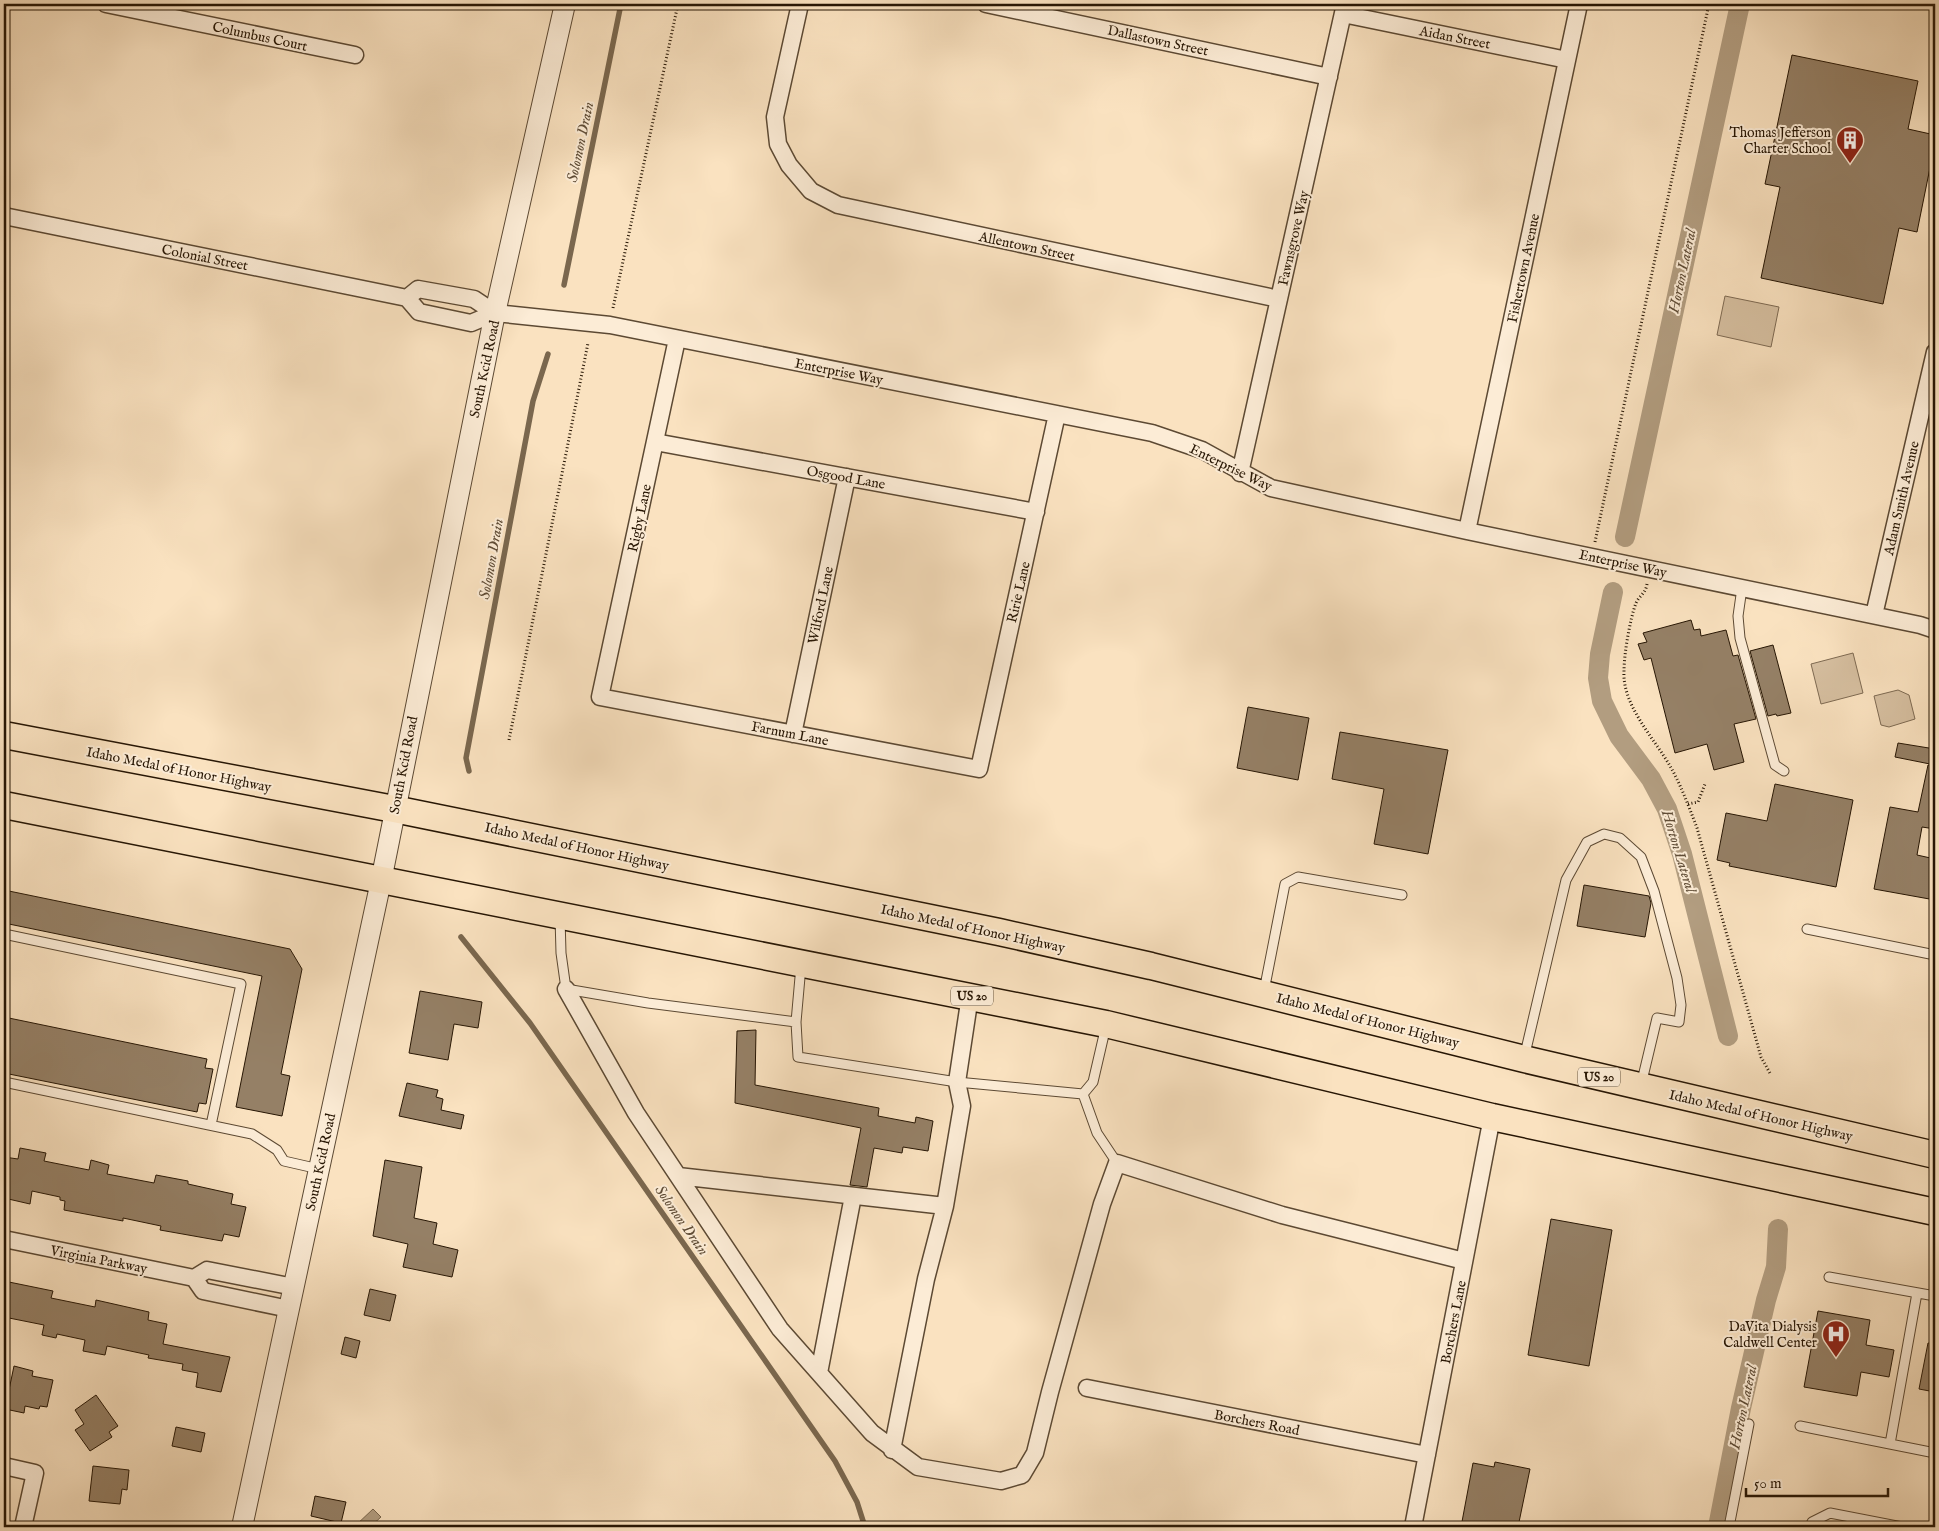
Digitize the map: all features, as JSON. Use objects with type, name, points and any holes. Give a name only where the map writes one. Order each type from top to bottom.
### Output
[{"type":"main road","name":"Idaho Medal of Honor Highway","points":[[4,735],[394,809],[999,932],[1150,966],[1641,1087],[1935,1155]]},
{"type":"main road","name":"US 20","points":[[4,805],[1106,1024],[1492,1117],[1935,1212]]},
{"type":"street","name":"Columbus Court","points":[[106,4],[355,55]]},
{"type":"street","name":"South Kcid Road","points":[[242,1527],[381,881],[495,313],[565,4]]},
{"type":"street","name":"Allentown Street","points":[[800,4],[775,117],[778,144],[789,165],[811,191],[838,205],[1279,299]]},
{"type":"street","name":"Dallastown Street","points":[[986,4],[1330,77]]},
{"type":"street","name":"Fishertown Avenue","points":[[1467,531],[1579,4]]},
{"type":"street","name":"Fawnsgrove Way","points":[[1240,472],[1344,9]]},
{"type":"street","name":"Aidan Street","points":[[1344,9],[1567,60]]},
{"type":"street","name":"Colonial Street","points":[[4,216],[407,298],[419,312],[471,323],[495,313]]},
{"type":"street","name":"Colonial Street","points":[[407,298],[418,289],[474,300],[495,313]]},
{"type":"street","name":"Enterprise Way","points":[[495,313],[610,325],[1152,433],[1202,450],[1271,488],[1935,630]]},
{"type":"street","name":"Rigby Lane","points":[[600,697],[677,339]]},
{"type":"street","name":"Adam Smith Avenue","points":[[1874,616],[1935,352]]},
{"type":"street","name":"Ririe Lane","points":[[979,769],[1057,414]]},
{"type":"street","name":"Osgood Lane","points":[[655,442],[1036,512]]},
{"type":"street","name":"Wilford Lane","points":[[793,734],[847,477]]},
{"type":"street","name":"Farnum Lane","points":[[600,697],[979,769]]},
{"type":"street","points":[[566,989],[636,1113],[780,1329],[872,1433],[892,1450],[918,1467],[1001,1481],[1022,1475],[1035,1453],[1094,1232],[1117,1163],[1282,1215],[1464,1260]]},
{"type":"street","points":[[892,1450],[926,1280],[945,1206],[962,1106],[957,1082],[970,996]]},
{"type":"street","name":"Borchers Lane","points":[[1413,1527],[1492,1117]]},
{"type":"street","points":[[678,1176],[945,1206]]},
{"type":"street","points":[[818,1374],[853,1196]]},
{"type":"street","name":"Virginia Parkway","points":[[4,1240],[194,1278],[207,1270],[294,1287]]},
{"type":"street","name":"Virginia Parkway","points":[[194,1278],[203,1291],[289,1309]]},
{"type":"street","name":"Borchers Road","points":[[1087,1388],[1427,1455]]},
{"type":"street","points":[[4,1466],[35,1473],[23,1527]]},
{"type":"lane","points":[[1742,588],[1738,616],[1740,638],[1775,765],[1784,771]]},
{"type":"lane","points":[[1524,1059],[1566,880],[1587,842],[1604,834],[1620,838],[1641,857],[1654,891],[1675,969],[1682,1005],[1678,1022],[1656,1018],[1641,1087]]},
{"type":"lane","points":[[1264,994],[1285,884],[1298,876],[1402,895]]},
{"type":"lane","points":[[560,917],[561,952],[566,989],[648,1004],[796,1022]]},
{"type":"lane","points":[[1807,929],[1935,956]]},
{"type":"lane","points":[[4,934],[241,984],[211,1125]]},
{"type":"lane","points":[[802,964],[796,1022],[798,1057],[957,1082],[1083,1094]]},
{"type":"lane","points":[[1083,1094],[1093,1082],[1106,1024]]},
{"type":"lane","points":[[4,1082],[252,1134],[277,1150],[284,1161],[319,1169]]},
{"type":"lane","points":[[1083,1094],[1097,1133],[1117,1163]]},
{"type":"lane","points":[[1829,1277],[1935,1296]]},
{"type":"lane","points":[[1890,1444],[1917,1293]]},
{"type":"lane","points":[[1729,1527],[1750,1424]]},
{"type":"lane","points":[[1800,1426],[1935,1453]]},
{"type":"lane","points":[[1810,1527],[1812,1522],[1830,1514],[1902,1527]]},
{"type":"path","points":[[613,308],[678,4]]},
{"type":"path","points":[[1591,557],[1709,4]]},
{"type":"path","points":[[509,740],[588,343]]},
{"type":"path","points":[[1650,569],[1646,590],[1636,602],[1623,674],[1631,702],[1670,766],[1697,828],[1760,1057],[1771,1075]]},
{"type":"path","points":[[1688,804],[1698,802],[1705,784]]},
{"type":"shaded area","points":[[1725,296],[1779,307],[1771,347],[1717,335]]},
{"type":"shaded area","points":[[1853,653],[1863,693],[1821,704],[1811,664]]},
{"type":"shaded area","points":[[1898,690],[1909,695],[1915,719],[1889,727],[1881,725],[1874,696]]},
{"type":"shaded area","points":[[373,1509],[381,1517],[370,1527],[355,1526]]},
{"type":"building","name":"Thomas Jefferson Charter School","points":[[1792,55],[1918,81],[1908,129],[1935,135],[1935,143],[1917,232],[1899,228],[1883,304],[1761,278],[1780,187],[1765,184]]},
{"type":"building","points":[[1691,620],[1694,630],[1700,629],[1701,636],[1726,630],[1733,656],[1738,655],[1756,719],[1734,724],[1744,762],[1714,770],[1707,744],[1675,753],[1651,658],[1644,660],[1638,644],[1647,642],[1643,633]]},
{"type":"building","points":[[1773,645],[1791,713],[1768,716],[1750,651]]},
{"type":"building","points":[[1248,707],[1309,718],[1298,780],[1237,768]]},
{"type":"building","points":[[1340,732],[1448,750],[1428,854],[1374,844],[1384,789],[1332,779]]},
{"type":"building","points":[[1898,743],[1935,749],[1935,765],[1895,757]]},
{"type":"building","points":[[1928,765],[1935,766],[1935,829],[1922,827],[1917,855],[1935,859],[1935,900],[1874,889],[1890,807],[1918,812]]},
{"type":"building","points":[[1775,784],[1853,800],[1836,887],[1729,866],[1730,863],[1717,860],[1726,813],[1767,821]]},
{"type":"building","points":[[1584,885],[1649,896],[1651,903],[1645,937],[1577,926]]},
{"type":"building","points":[[4,890],[290,949],[302,969],[281,1074],[290,1076],[282,1116],[236,1107],[262,976],[4,923]]},
{"type":"building","points":[[420,991],[482,1002],[478,1028],[454,1024],[448,1060],[409,1053]]},
{"type":"building","points":[[4,1017],[207,1059],[205,1068],[213,1069],[206,1104],[199,1103],[197,1112],[4,1073]]},
{"type":"building","points":[[756,1030],[755,1085],[879,1108],[878,1116],[915,1123],[916,1117],[933,1121],[928,1151],[903,1147],[902,1153],[874,1148],[867,1187],[850,1185],[861,1128],[735,1103],[737,1031]]},
{"type":"building","points":[[407,1083],[438,1090],[436,1097],[443,1099],[441,1110],[464,1115],[461,1129],[399,1116]]},
{"type":"building","points":[[20,1148],[46,1153],[44,1161],[89,1170],[91,1160],[109,1165],[107,1174],[154,1183],[156,1175],[188,1181],[188,1184],[233,1194],[231,1204],[246,1207],[239,1237],[224,1234],[222,1241],[160,1230],[161,1226],[123,1218],[123,1221],[64,1210],[65,1201],[60,1200],[60,1197],[32,1191],[30,1204],[4,1198],[4,1157],[18,1159]]},
{"type":"building","points":[[385,1160],[422,1167],[414,1218],[437,1223],[433,1244],[458,1250],[452,1277],[403,1267],[408,1244],[373,1236]]},
{"type":"building","points":[[1551,1219],[1612,1230],[1589,1366],[1528,1355]]},
{"type":"building","points":[[4,1281],[53,1291],[51,1298],[95,1307],[96,1300],[149,1312],[148,1320],[167,1324],[163,1344],[230,1357],[221,1392],[196,1387],[198,1373],[182,1370],[183,1364],[148,1358],[149,1355],[107,1346],[105,1355],[83,1351],[85,1340],[57,1334],[56,1338],[42,1335],[44,1325],[4,1317]]},
{"type":"building","points":[[370,1289],[396,1295],[390,1321],[364,1315]]},
{"type":"building","name":"DaVita Dialysis Caldwell Center","points":[[1818,1311],[1870,1320],[1866,1345],[1894,1350],[1889,1377],[1861,1372],[1857,1396],[1804,1387]]},
{"type":"building","points":[[345,1337],[360,1341],[356,1358],[341,1354]]},
{"type":"building","points":[[1928,1343],[1935,1344],[1935,1392],[1919,1389]]},
{"type":"building","points":[[14,1366],[33,1371],[32,1376],[53,1380],[47,1407],[40,1406],[39,1409],[25,1406],[24,1413],[5,1409]]},
{"type":"building","points":[[96,1395],[118,1426],[109,1432],[112,1437],[90,1451],[75,1430],[84,1424],[75,1410]]},
{"type":"building","points":[[176,1427],[205,1433],[201,1452],[172,1446]]},
{"type":"building","points":[[1495,1462],[1530,1469],[1518,1527],[1461,1527],[1473,1463],[1494,1467]]},
{"type":"building","points":[[93,1466],[129,1470],[127,1490],[122,1489],[120,1504],[89,1501]]},
{"type":"building","points":[[315,1496],[346,1502],[341,1523],[311,1516]]},
{"type":"waterway","name":"Solomon Drain","points":[[564,285],[621,4]]},
{"type":"waterway","name":"Horton Lateral","points":[[1625,537],[1740,4]]},
{"type":"waterway","name":"Solomon Drain","points":[[469,771],[466,758],[533,401],[548,354]]},
{"type":"waterway","name":"Horton Lateral","points":[[1613,592],[1600,654],[1598,678],[1602,701],[1619,736],[1651,779],[1667,809],[1682,854],[1728,1036]]},
{"type":"waterway","name":"Solomon Drain","points":[[461,937],[530,1023],[835,1461],[857,1502],[865,1527]]},
{"type":"waterway","name":"Horton Lateral","points":[[1718,1527],[1741,1408],[1766,1300],[1776,1267],[1778,1229]]},
{"type":"place","name":"Thomas Jefferson Charter School","points":[[1850,164]]},
{"type":"place","name":"DaVita Dialysis Caldwell Center","points":[[1836,1358]]}]
